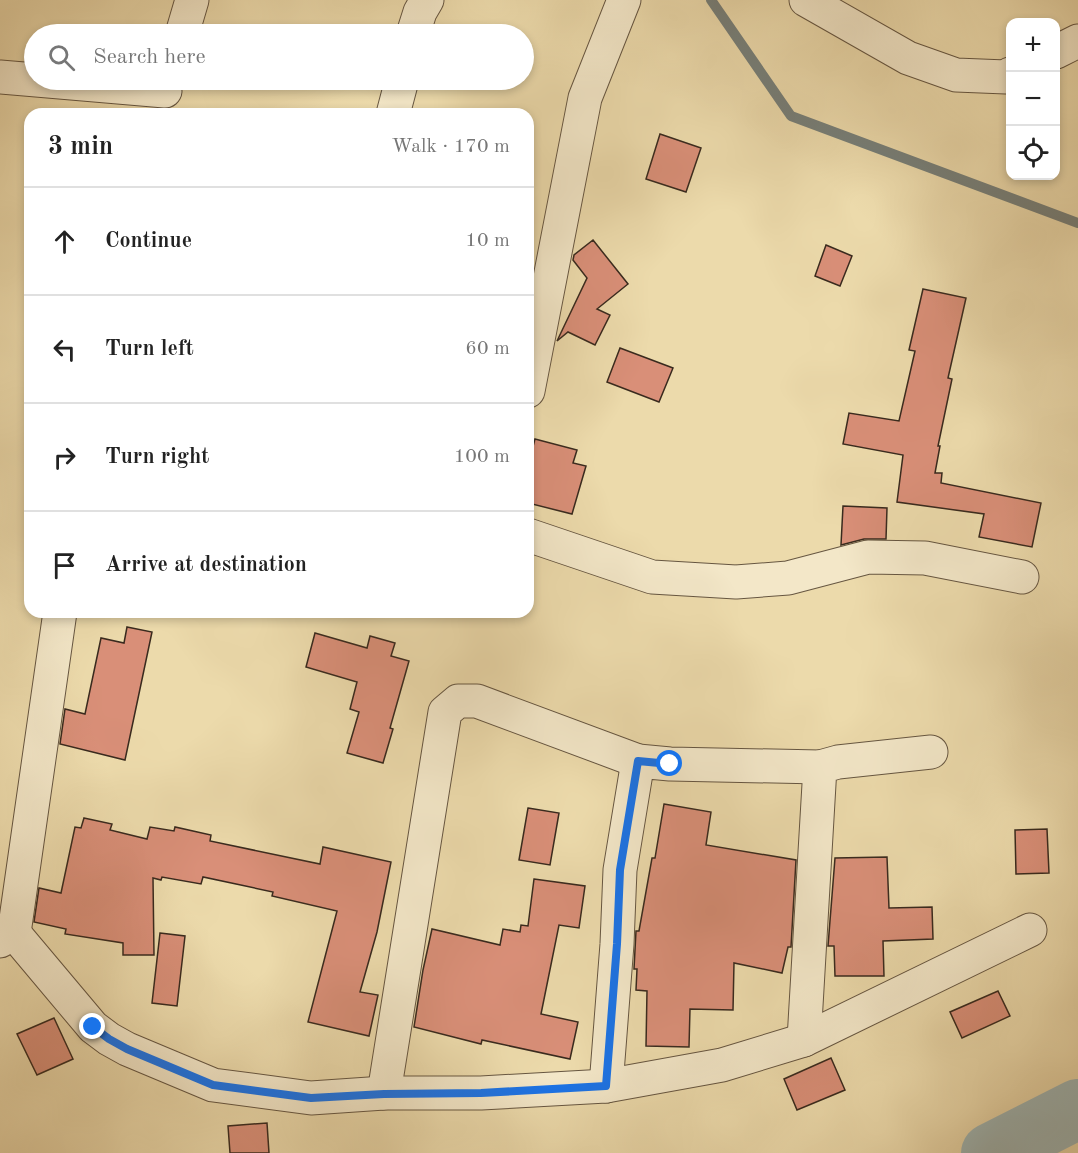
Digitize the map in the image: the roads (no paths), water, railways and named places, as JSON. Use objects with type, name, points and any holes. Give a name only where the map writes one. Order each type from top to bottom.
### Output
[{"type":"street","points":[[185,24],[192,0]]},
{"type":"street","points":[[417,24],[426,0]]},
{"type":"street","points":[[534,360],[585,98],[624,0]]},
{"type":"street","points":[[806,0],[908,58],[956,75],[1006,77]]},
{"type":"street","points":[[1060,50],[1078,41]]},
{"type":"street","points":[[0,77],[24,80]]},
{"type":"street","points":[[121,90],[168,95]]},
{"type":"street","points":[[395,108],[399,90]]},
{"type":"street","points":[[534,537],[652,577],[736,582],[788,578],[867,557],[925,558],[1022,577]]},
{"type":"street","points":[[59,618],[7,937],[93,1027],[109,1039],[127,1049],[213,1085],[311,1098],[384,1094],[481,1093],[606,1086],[722,1065],[804,1040],[1030,930]]},
{"type":"street","points":[[384,1094],[445,712],[458,701],[477,701],[638,761],[670,764],[820,767],[847,760],[931,752]]},
{"type":"street","points":[[606,1086],[620,870],[638,761]]},
{"type":"street","points":[[804,1040],[820,767]]},
{"type":"waterway","points":[[711,0],[791,116],[1078,223]]},
{"type":"waterway","points":[[991,1153],[1078,1109]]}]
